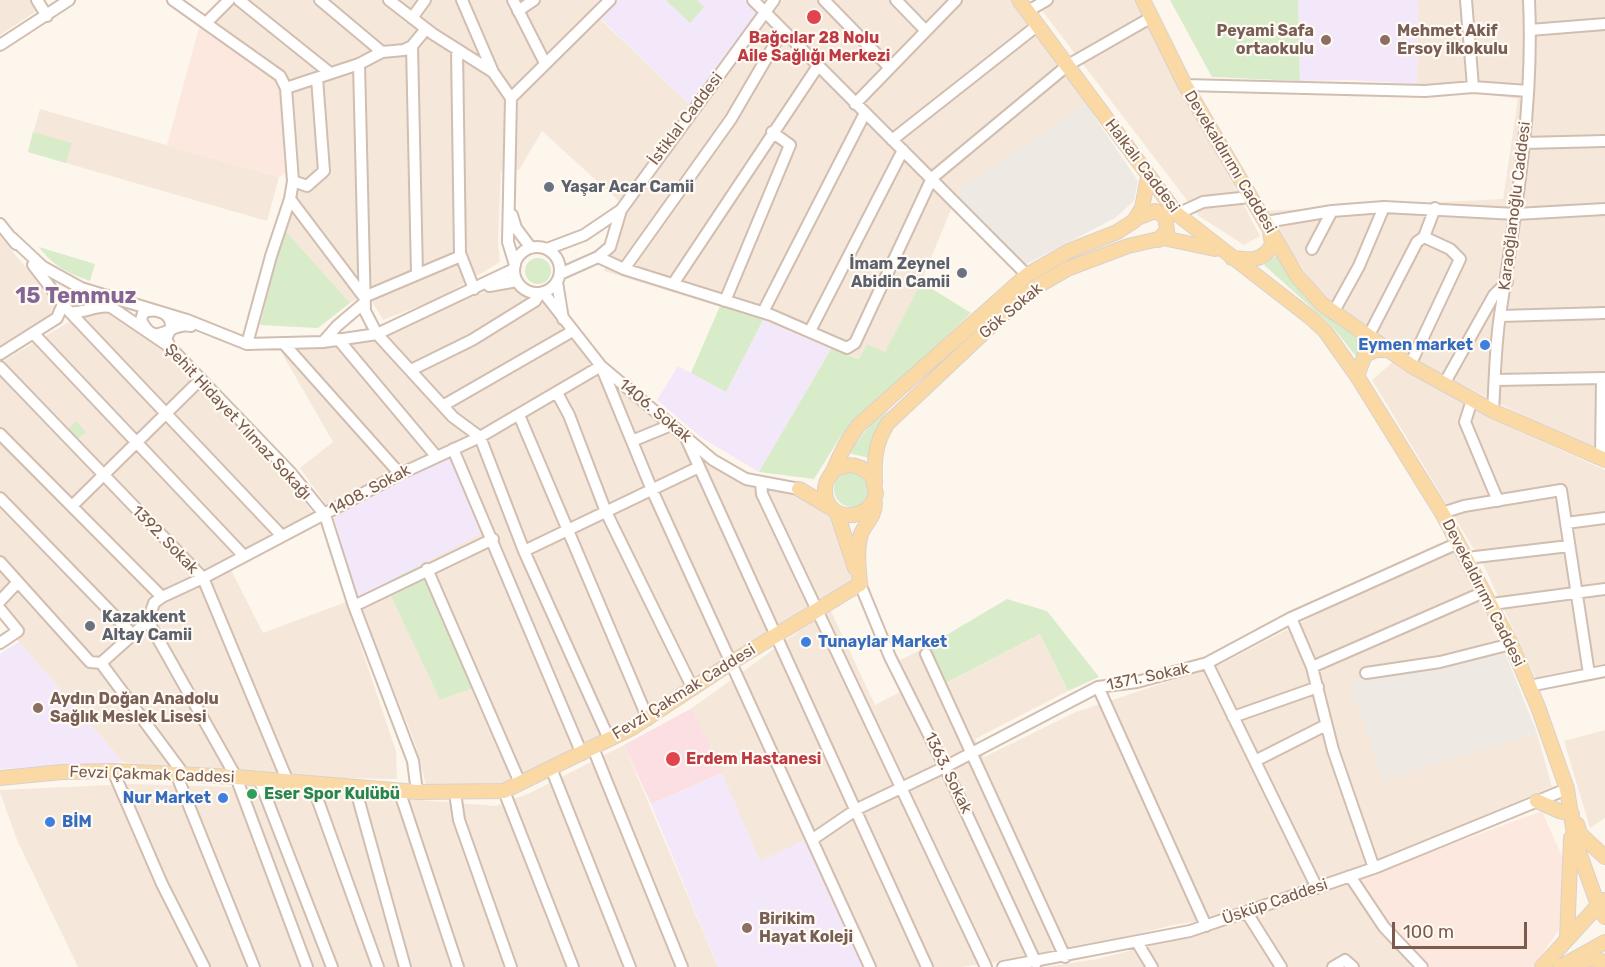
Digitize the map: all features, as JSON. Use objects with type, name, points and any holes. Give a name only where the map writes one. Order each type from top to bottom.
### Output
[{"type":"main road","name":"Devekaldırımı Caddesi","points":[[1143,0],[1185,85],[1297,276],[1333,313]]},
{"type":"main road","name":"Halkalı Caddesi","points":[[1024,5],[1177,214],[1227,255],[1294,303]]},
{"type":"main road","points":[[1137,218],[1144,200],[1148,177]]},
{"type":"main road","points":[[1137,218],[1155,211],[1165,216],[1167,231],[1158,240]]},
{"type":"main road","name":"Gök Sokak","points":[[860,584],[834,511],[824,492],[843,445],[859,425],[1027,275],[1069,252],[1117,232],[1137,218]]},
{"type":"main road","points":[[1227,255],[1254,259],[1266,255],[1272,244],[1267,224]]},
{"type":"main road","name":"Gök Sokak","points":[[876,485],[874,456],[878,437],[888,423],[1036,287],[1067,269],[1128,246],[1158,240],[1191,243],[1227,255]]},
{"type":"main road","name":"Devekaldırımı Caddesi","points":[[1294,303],[1325,332],[1357,376],[1442,513],[1492,604],[1529,686],[1567,789],[1575,841],[1603,907]]},
{"type":"main road","points":[[1333,313],[1370,335],[1410,365],[1492,411],[1603,459]]},
{"type":"main road","points":[[1357,376],[1365,355],[1376,350],[1391,350]]},
{"type":"main road","points":[[940,352],[951,364]]},
{"type":"main road","points":[[799,489],[811,488],[831,473],[851,464],[860,466],[872,476],[876,485],[875,500],[873,516],[862,533],[858,554],[860,584]]},
{"type":"main road","points":[[799,489],[834,511],[851,516],[866,512],[875,500]]},
{"type":"main road","name":"Fevzi Çakmak Caddesi","points":[[0,778],[62,772],[113,771],[236,777],[417,792],[504,791],[648,719],[732,662],[860,584]]},
{"type":"main road","points":[[1538,801],[1559,811],[1572,814]]},
{"type":"main road","points":[[1572,814],[1581,834],[1605,857]]},
{"type":"main road","points":[[1567,938],[1572,814]]},
{"type":"main road","points":[[1542,967],[1567,938],[1603,907]]},
{"type":"main road","points":[[1560,967],[1605,942]]},
{"type":"main road","points":[[1560,967],[1591,959],[1605,962]]},
{"type":"street","points":[[37,0],[47,16]]},
{"type":"street","points":[[2,40],[47,16],[69,0]]},
{"type":"street","points":[[173,0],[280,76],[286,88],[293,182],[247,344]]},
{"type":"street","points":[[206,23],[229,0]]},
{"type":"street","points":[[239,0],[330,74]]},
{"type":"street","points":[[320,0],[382,52]]},
{"type":"street","points":[[389,0],[426,28],[493,72]]},
{"type":"street","points":[[412,18],[425,0]]},
{"type":"street","points":[[462,0],[493,72],[511,98]]},
{"type":"street","points":[[513,0],[545,63]]},
{"type":"street","points":[[518,11],[534,0]]},
{"type":"street","points":[[541,293],[526,290],[517,281],[508,242],[510,209],[508,127],[511,98],[610,0]]},
{"type":"street","points":[[753,0],[1027,275]]},
{"type":"street","name":"İstiklal Caddesi","points":[[610,247],[621,210],[774,0]]},
{"type":"street","points":[[824,0],[890,68]]},
{"type":"street","points":[[896,0],[926,31]]},
{"type":"street","points":[[855,104],[956,0]]},
{"type":"street","points":[[1024,5],[1047,0]]},
{"type":"street","points":[[1466,0],[1473,87]]},
{"type":"street","name":"Karaoğlanoğlu Caddesi","points":[[1492,411],[1500,316],[1516,214],[1528,92],[1529,0]]},
{"type":"street","points":[[598,257],[624,269],[763,312],[847,348],[855,343],[932,178],[1068,65],[1152,17]]},
{"type":"street","points":[[1530,30],[1605,24]]},
{"type":"street","points":[[892,140],[1038,25]]},
{"type":"street","points":[[286,88],[359,64],[382,52],[404,50],[412,46],[426,28]]},
{"type":"street","points":[[624,269],[731,119],[783,30]]},
{"type":"street","points":[[412,46],[417,274]]},
{"type":"street","points":[[458,50],[461,256],[474,289]]},
{"type":"street","points":[[359,64],[365,311],[377,334],[453,417],[480,437],[524,551],[609,739]]},
{"type":"street","points":[[673,284],[818,66]]},
{"type":"street","points":[[293,182],[307,186],[324,171],[316,78]]},
{"type":"street","points":[[1185,85],[1425,91],[1473,87],[1528,92]]},
{"type":"street","points":[[763,312],[865,113]]},
{"type":"street","points":[[725,301],[790,145],[772,132]]},
{"type":"street","points":[[1523,143],[1605,141]]},
{"type":"street","points":[[810,331],[903,150]]},
{"type":"street","points":[[1177,214],[1203,202],[1251,196]]},
{"type":"street","points":[[290,199],[364,300]]},
{"type":"street","points":[[1267,224],[1332,211],[1384,207],[1516,214],[1605,209]]},
{"type":"street","points":[[1333,313],[1359,266],[1384,207]]},
{"type":"street","points":[[1370,335],[1417,242],[1424,237],[1435,208]]},
{"type":"street","points":[[510,209],[516,228],[531,248]]},
{"type":"street","name":"İstiklal Caddesi","points":[[547,249],[584,235],[621,210]]},
{"type":"street","points":[[1312,249],[1332,211]]},
{"type":"street","points":[[0,224],[69,307],[282,536]]},
{"type":"street","points":[[1410,365],[1460,259],[1450,249],[1424,237]]},
{"type":"street","points":[[0,353],[34,334],[69,307],[87,305],[88,298],[81,288],[43,267],[12,238]]},
{"type":"street","points":[[411,370],[472,340],[535,301],[558,278],[598,257],[610,247],[624,269]]},
{"type":"street","points":[[69,307],[66,291],[73,287],[81,288],[161,312],[247,344],[285,345],[377,334],[474,289],[514,267],[520,254],[531,248],[547,249],[558,260],[558,278]]},
{"type":"street","points":[[323,342],[364,300],[461,256]]},
{"type":"street","name":"1406. Sokak","points":[[558,278],[563,320]]},
{"type":"street","points":[[474,289],[517,281]]},
{"type":"street","points":[[1444,384],[1494,294],[1507,282]]},
{"type":"street","name":"1406. Sokak","points":[[541,293],[601,366],[713,460],[746,479],[762,483]]},
{"type":"street","name":"Şehit Hidayet Yılmaz Sokağı","points":[[69,307],[101,305],[111,307],[170,347],[290,472],[325,515],[354,606],[413,761],[417,792]]},
{"type":"street","points":[[170,347],[166,338],[171,329],[170,321],[161,312],[149,310],[142,315],[142,323],[150,332],[160,335],[171,329],[184,325],[214,332]]},
{"type":"street","points":[[1500,316],[1605,313]]},
{"type":"street","points":[[444,405],[572,332]]},
{"type":"street","points":[[34,334],[244,556]]},
{"type":"street","points":[[338,339],[436,456]]},
{"type":"street","points":[[285,345],[399,474]]},
{"type":"street","points":[[601,366],[652,490],[870,967]]},
{"type":"street","name":"1408. Sokak","points":[[162,597],[325,515],[399,474],[480,437],[601,366]]},
{"type":"street","name":"1392. Sokak","points":[[0,367],[102,476],[203,578],[288,782]]},
{"type":"street","points":[[1495,380],[1603,378],[1603,459]]},
{"type":"street","points":[[72,506],[201,379]]},
{"type":"street","points":[[557,393],[569,415],[606,512],[693,689]]},
{"type":"street","points":[[1472,400],[1465,422],[1497,501]]},
{"type":"street","points":[[519,415],[648,719]]},
{"type":"street","points":[[632,441],[671,425]]},
{"type":"street","points":[[0,434],[162,597],[154,603],[148,621],[100,663],[90,662],[0,562]]},
{"type":"street","points":[[686,438],[778,634],[927,967]]},
{"type":"street","points":[[453,449],[682,967]]},
{"type":"street","points":[[524,551],[699,466]]},
{"type":"street","points":[[799,489],[762,483],[762,494],[818,608],[900,789],[986,967]]},
{"type":"street","points":[[1442,513],[1561,490],[1589,674]]},
{"type":"street","points":[[0,498],[132,634]]},
{"type":"street","points":[[1566,523],[1605,518]]},
{"type":"street","points":[[354,606],[493,539]]},
{"type":"street","name":"1371. Sokak","points":[[813,840],[857,809],[945,767],[1098,687],[1137,682],[1208,663],[1292,618],[1458,543]]},
{"type":"street","points":[[1467,558],[1569,546]]},
{"type":"street","points":[[427,570],[519,783]]},
{"type":"street","points":[[0,601],[18,582]]},
{"type":"street","name":"1363. Sokak","points":[[860,584],[890,657],[945,767],[1036,963]]},
{"type":"street","points":[[1492,604],[1605,589]]},
{"type":"street","points":[[1312,668],[1484,592]]},
{"type":"street","points":[[0,609],[18,631],[0,643]]},
{"type":"street","points":[[1292,618],[1312,668],[1326,725],[1374,868]]},
{"type":"street","points":[[148,621],[236,777],[307,967]]},
{"type":"street","points":[[1366,674],[1440,662],[1511,644]]},
{"type":"street","points":[[926,654],[1065,957]]},
{"type":"street","points":[[100,663],[181,776],[254,967]]},
{"type":"street","points":[[1208,663],[1317,888]]},
{"type":"street","points":[[1529,686],[1605,671]]},
{"type":"street","points":[[1098,687],[1206,926]]},
{"type":"street","points":[[1233,717],[1318,687]]},
{"type":"street","points":[[1255,760],[1326,725]]},
{"type":"street","points":[[550,768],[630,967]]},
{"type":"street","points":[[113,771],[162,884],[204,967]]},
{"type":"street","points":[[259,779],[332,967]]},
{"type":"street","points":[[312,784],[378,967]]},
{"type":"street","points":[[355,787],[405,967]]},
{"type":"street","name":"Üsküp Caddesi","points":[[1003,967],[1036,963],[1206,926],[1374,868],[1567,789]]},
{"type":"street","points":[[399,790],[458,967]]},
{"type":"street","points":[[504,791],[573,967]]},
{"type":"street","points":[[455,793],[459,820],[511,967]]},
{"type":"street","points":[[1350,876],[1384,927],[1422,967]]},
{"type":"street","points":[[1247,913],[1281,967]]},
{"type":"street","points":[[1137,942],[1152,967]]},
{"type":"street","points":[[1333,967],[1345,960],[1353,967]]},
{"type":"shaded area","points":[[0,0],[43,0],[46,5],[0,35]]},
{"type":"shaded area","points":[[219,0],[617,0],[598,17],[689,104],[620,202],[542,131],[519,170],[501,171],[498,241],[500,262],[438,299],[383,320],[367,293],[350,303],[284,229],[296,191],[285,173],[276,84],[200,24]]},
{"type":"shaded area","points":[[616,0],[744,0],[757,13],[689,104],[598,16]]},
{"type":"shaded area","points":[[782,0],[1013,0],[1086,104],[960,188],[921,282],[885,352],[860,359],[763,320],[604,271],[624,213],[706,98]]},
{"type":"shaded area","points":[[1034,0],[1138,0],[1260,236],[1244,245],[1199,216]]},
{"type":"shaded area","points":[[1298,0],[1418,0],[1417,84],[1351,80],[1300,81]]},
{"type":"shaded area","points":[[1418,0],[1605,0],[1605,452],[1562,435],[1413,360],[1328,306],[1264,211],[1503,199],[1518,99],[1417,84]]},
{"type":"shaded area","points":[[200,24],[276,84],[285,173],[279,177],[167,145]]},
{"type":"shaded area","points":[[1086,104],[1138,181],[1134,201],[1115,218],[1015,270],[953,205],[960,188]]},
{"type":"shaded area","points":[[40,109],[279,177],[267,221],[28,152]]},
{"type":"shaded area","points":[[0,236],[60,309],[0,348]]},
{"type":"shaded area","points":[[515,286],[542,301],[600,373],[683,441],[745,484],[795,495],[830,517],[855,581],[653,709],[583,747],[574,748],[509,791],[426,785],[415,743],[357,598],[333,514],[300,468],[333,442],[280,350],[375,340],[477,294]],"holes":[[[421,565],[473,688],[440,700],[386,583]]]},
{"type":"shaded area","points":[[105,309],[123,319],[167,352],[288,477],[319,523],[231,570],[263,633],[346,602],[396,751],[397,779],[318,778],[161,769],[123,762],[19,642],[8,619],[0,611],[0,363],[86,312]]},
{"type":"shaded area","points":[[763,320],[831,349],[759,472],[702,438],[657,400],[678,366],[726,392]]},
{"type":"shaded area","points":[[1394,361],[1521,432],[1605,470],[1605,675],[1540,688],[1484,566],[1372,380]]},
{"type":"shaded area","points":[[450,454],[484,532],[357,598],[333,514]]},
{"type":"shaded area","points":[[1453,550],[1505,653],[1350,681],[1383,779],[1537,733],[1552,787],[1329,880],[1214,919],[1173,925],[1070,951],[961,967],[862,967],[804,841],[760,862],[692,708],[830,609],[875,705],[900,692],[888,666],[928,646],[947,683],[1040,634],[1068,691],[975,739],[984,757],[1076,712],[1221,664],[1319,613]]},
{"type":"shaded area","name":"Aydın Doğan Anadolu Sağlık Meslek Lisesi","points":[[19,642],[123,762],[0,769],[0,654]]},
{"type":"shaded area","points":[[1505,653],[1537,733],[1383,780],[1349,681]]},
{"type":"shaded area","name":"Erdem Hastanesi","points":[[692,708],[722,773],[651,804],[624,745]]},
{"type":"shaded area","points":[[1605,730],[1605,818],[1590,828],[1564,741]]},
{"type":"shaded area","points":[[624,745],[718,967],[78,967],[17,840],[0,792],[0,790],[133,784],[272,788],[495,806],[530,793]]},
{"type":"shaded area","points":[[722,773],[760,861],[804,840],[862,967],[718,967],[651,804]]},
{"type":"shaded area","points":[[1542,811],[1564,861],[1559,930],[1533,967],[1418,967],[1349,882]]},
{"type":"shaded area","points":[[1349,882],[1418,967],[1046,967],[1097,959],[1204,932]]},
{"type":"green space","points":[[666,0],[697,0],[704,7],[690,23]]},
{"type":"green space","points":[[1170,0],[1298,0],[1300,81],[1212,77]]},
{"type":"green space","points":[[33,132],[72,143],[66,163],[28,152]]},
{"type":"green space","points":[[284,229],[350,303],[318,328],[260,325]]},
{"type":"green space","points":[[39,247],[95,264],[90,281],[62,268]]},
{"type":"green space","points":[[1277,255],[1306,296],[1328,316],[1371,343],[1358,359],[1332,326],[1264,265]]},
{"type":"green space","points":[[538,258],[547,262],[551,271],[547,280],[538,284],[529,280],[525,271],[529,262]]},
{"type":"green space","points":[[921,282],[971,313],[839,439],[814,479],[759,472],[831,349],[859,359],[867,344],[885,352]]},
{"type":"green space","points":[[75,291],[81,293],[83,299],[81,305],[75,307],[69,305],[67,299],[69,293]]},
{"type":"green space","points":[[720,306],[763,320],[726,392],[691,373]]},
{"type":"green space","points":[[889,409],[875,431],[869,458],[848,453],[872,423]]},
{"type":"green space","points":[[76,421],[86,432],[77,440],[68,430]]},
{"type":"green space","points":[[852,471],[865,476],[870,489],[865,502],[852,507],[839,502],[834,489],[839,476]]},
{"type":"green space","points":[[421,565],[473,688],[440,700],[385,583]]},
{"type":"green space","points":[[1007,599],[1047,611],[1099,677],[1068,691],[1040,634],[946,683],[928,646]]},
{"type":"place","name":"Bağcılar 28 Nolu Aile Sağlığı Merkezi","points":[[814,17]]},
{"type":"place","name":"Peyami Safa ortaokulu","points":[[1326,40]]},
{"type":"place","name":"Mehmet Akif Ersoy ilkokulu","points":[[1385,40]]},
{"type":"place","name":"Yaşar Acar Camii","points":[[549,187]]},
{"type":"place","name":"İmam Zeynel Abidin Camii","points":[[962,273]]},
{"type":"place","name":"Eymen market","points":[[1485,345]]},
{"type":"place","name":"Kazakkent Altay Camii","points":[[90,626]]},
{"type":"place","name":"Tunaylar Market","points":[[806,642]]},
{"type":"place","name":"Aydın Doğan Anadolu Sağlık Meslek Lisesi","points":[[38,708]]},
{"type":"place","name":"Erdem Hastanesi","points":[[673,759]]},
{"type":"place","name":"Eser Spor Kulübü","points":[[252,794]]},
{"type":"place","name":"Nur Market","points":[[223,798]]},
{"type":"place","name":"BİM","points":[[50,822]]},
{"type":"place","name":"Birikim Hayat Koleji","points":[[747,928]]},
{"type":"district","name":"15 Temmuz","points":[[76,297]]}]
